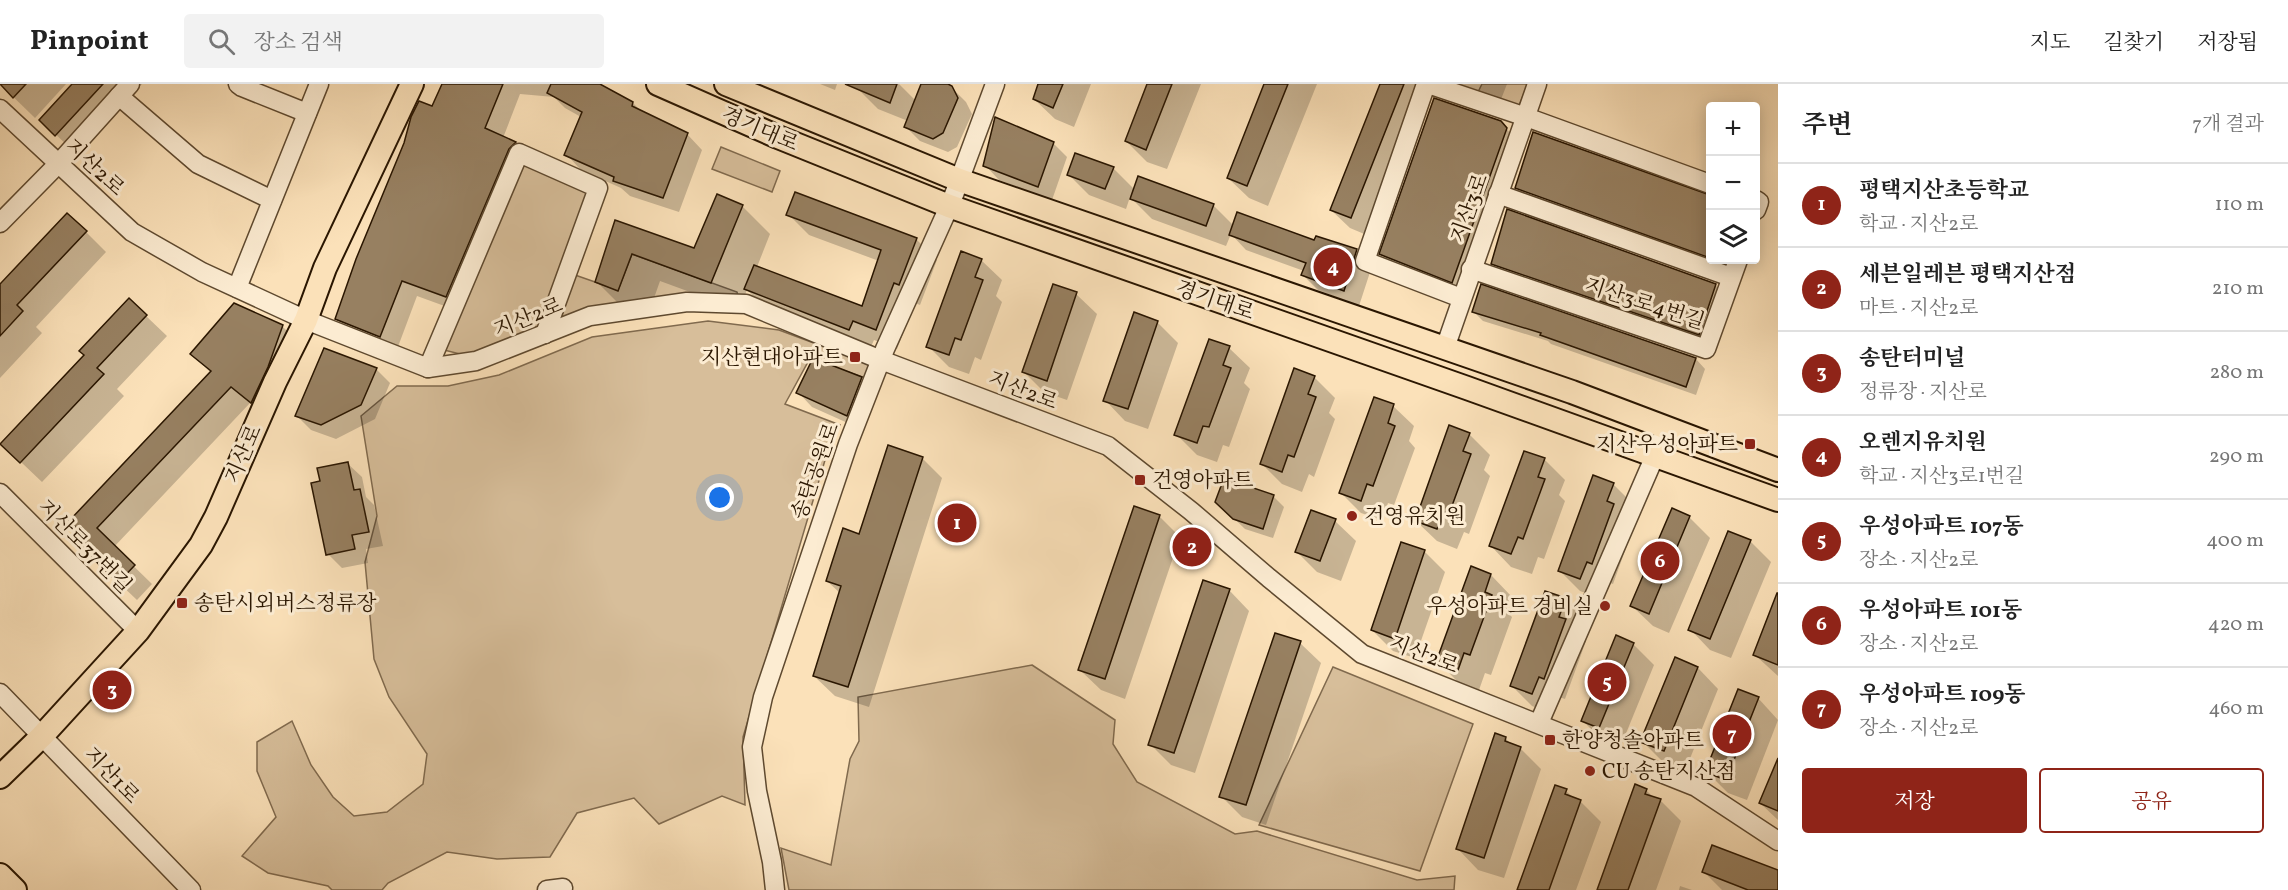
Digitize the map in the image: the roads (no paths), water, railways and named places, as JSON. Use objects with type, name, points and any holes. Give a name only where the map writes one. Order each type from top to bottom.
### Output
[{"type":"main road","name":"지산로","points":[[0,777],[42,736],[138,631],[201,545],[216,517],[275,382],[306,320],[325,268],[412,84]]},
{"type":"main road","name":"경기대로","points":[[658,84],[778,137],[949,206],[1778,500]]},
{"type":"main road","name":"경기대로","points":[[726,84],[959,180],[1444,348],[1778,470]]},
{"type":"main road","points":[[0,874],[15,890]]},
{"type":"street","points":[[238,84],[307,113]]},
{"type":"street","points":[[237,288],[319,84]]},
{"type":"street","name":"송탄공원로","points":[[775,890],[772,862],[757,791],[752,747],[758,720],[813,543],[848,444],[881,360],[949,206],[995,84]]},
{"type":"street","points":[[1461,298],[1365,261],[1427,84],[1526,117],[1706,183]]},
{"type":"street","name":"지산3로","points":[[1444,348],[1537,84]]},
{"type":"street","points":[[1,221],[125,90],[198,164],[272,200]]},
{"type":"street","name":"지산2로","points":[[0,109],[132,232],[196,270],[306,320],[428,368],[476,361],[590,316],[687,302],[746,304],[881,360],[1108,446],[1191,511],[1362,654],[1696,787],[1778,841]]},
{"type":"street","points":[[428,368],[519,153],[597,188],[545,334]]},
{"type":"street","name":"지산3로4번길","points":[[1471,269],[1706,349],[1734,268],[1498,194]]},
{"type":"street","points":[[1539,723],[1667,428]]},
{"type":"street","name":"지산로37번길","points":[[0,493],[138,631]]},
{"type":"street","name":"지산1로","points":[[0,693],[191,890]]},
{"type":"place","name":"오렌지유치원","points":[[1333,267]]},
{"type":"place","name":"지산현대아파트","points":[[855,357]]},
{"type":"place","name":"지산우성아파트","points":[[1750,444]]},
{"type":"place","name":"건영아파트","points":[[1140,480]]},
{"type":"place","name":"건영유치원","points":[[1352,516]]},
{"type":"place","name":"평택지산초등학교","points":[[957,523]]},
{"type":"place","name":"세븐일레븐 평택지산점","points":[[1192,547]]},
{"type":"place","name":"우성아파트 101동","points":[[1660,561]]},
{"type":"place","name":"송탄시외버스정류장","points":[[182,603]]},
{"type":"place","name":"우성아파트 경비실","points":[[1605,606]]},
{"type":"place","name":"우성아파트 107동","points":[[1607,682]]},
{"type":"place","name":"송탄터미널","points":[[112,690]]},
{"type":"place","name":"우성아파트 109동","points":[[1732,734]]},
{"type":"place","name":"한양청솔아파트","points":[[1550,740]]},
{"type":"place","name":"CU 송탄지산점","points":[[1590,771]]}]
